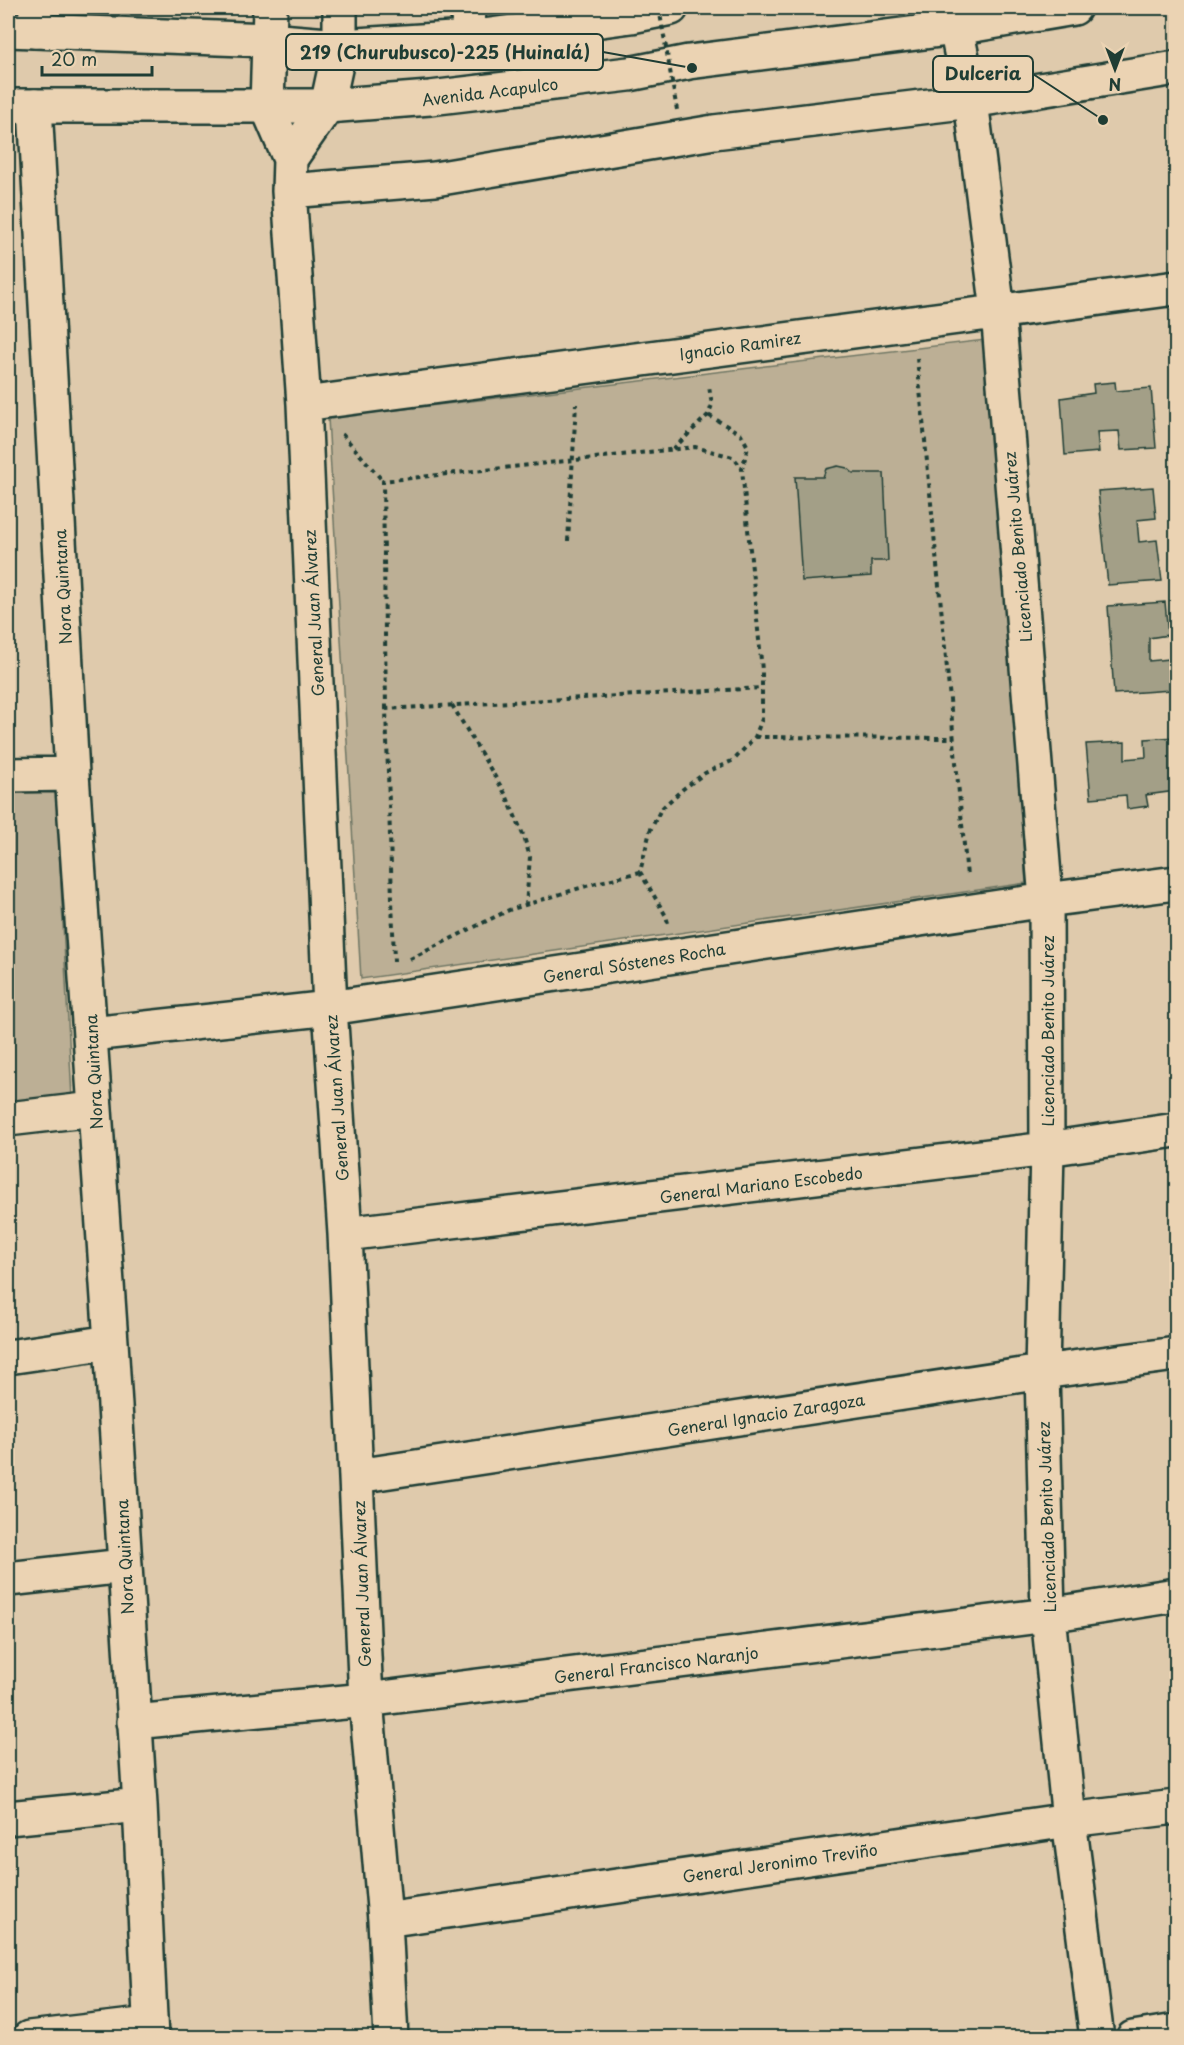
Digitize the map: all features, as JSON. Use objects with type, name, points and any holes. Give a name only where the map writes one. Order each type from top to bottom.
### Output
[{"type":"street","points":[[267,106],[270,8]]},
{"type":"street","points":[[290,159],[327,106],[340,46],[340,8]]},
{"type":"street","points":[[26,23],[340,46],[468,23],[671,8]]},
{"type":"street","name":"Avenida Acapulco","points":[[21,106],[327,106],[430,99],[628,74],[689,62],[956,28],[1074,8]]},
{"type":"street","name":"Licenciado Benito Juárez","points":[[956,28],[971,101],[998,311],[1046,900],[1047,1149],[1042,1372],[1048,1615],[1069,1820],[1096,2037]]},
{"type":"street","points":[[289,191],[435,179],[714,132],[971,101],[1176,68]]},
{"type":"street","name":"Nora Quintana","points":[[21,106],[91,1034],[94,1110],[140,1805],[150,2031]]},
{"type":"street","name":"General Juan Álvarez","points":[[267,106],[290,159],[289,191],[304,404],[330,1008],[345,1233],[366,1700],[385,1920],[391,2037]]},
{"type":"street","name":"Ignacio Ramirez","points":[[304,404],[1176,288]]},
{"type":"street","points":[[8,775],[72,774]]},
{"type":"street","name":"General Sóstenes Rocha","points":[[91,1034],[330,1008],[1046,900],[1176,883]]},
{"type":"street","points":[[8,1119],[94,1110]]},
{"type":"street","name":"General Mariano Escobedo","points":[[345,1233],[1047,1149],[1176,1130]]},
{"type":"street","points":[[8,1357],[111,1342]]},
{"type":"street","name":"General Ignacio Zaragoza","points":[[357,1476],[1042,1372],[1176,1354]]},
{"type":"street","points":[[8,1579],[124,1566]]},
{"type":"street","name":"General Francisco Naranjo","points":[[134,1722],[366,1700],[1048,1615],[1176,1595]]},
{"type":"street","points":[[8,1818],[140,1805]]},
{"type":"street","name":"General Jeronimo Treviño","points":[[385,1920],[1069,1820],[1176,1807]]},
{"type":"street","points":[[29,2037],[150,2031]]},
{"type":"street","points":[[1133,2037],[1176,2031]]},
{"type":"path","points":[[659,8],[677,110]]},
{"type":"path","points":[[916,348],[968,880]]},
{"type":"path","points":[[672,449],[708,415],[712,405],[708,384]]},
{"type":"path","points":[[568,541],[576,400]]},
{"type":"path","points":[[668,925],[666,916],[640,872],[650,831],[662,809],[683,789],[705,773],[734,760],[755,737],[762,719],[761,658],[742,469],[748,447],[741,434],[708,415]]},
{"type":"path","points":[[336,427],[383,482],[386,709],[394,966]]},
{"type":"path","points":[[383,482],[695,447],[733,457],[742,469]]},
{"type":"path","points":[[386,709],[762,688]]},
{"type":"path","points":[[452,705],[506,795],[524,837],[530,857],[526,905]]},
{"type":"path","points":[[755,737],[954,738]]},
{"type":"path","points":[[405,961],[509,910],[640,872]]},
{"type":"shaded area","points":[[985,340],[1026,883],[361,979],[328,418]]},
{"type":"shaded area","points":[[56,788],[72,1098],[8,1101],[8,791]]},
{"type":"building","points":[[1115,382],[1116,391],[1151,388],[1156,448],[1121,450],[1119,431],[1097,432],[1099,452],[1065,455],[1061,398],[1094,393],[1093,384]]},
{"type":"building","points":[[838,466],[847,468],[853,473],[884,473],[888,561],[871,561],[871,576],[802,581],[795,477],[823,477],[826,469]]},
{"type":"building","points":[[1153,487],[1156,518],[1137,520],[1139,542],[1157,540],[1162,581],[1108,585],[1098,491]]},
{"type":"building","points":[[1165,602],[1168,635],[1149,638],[1149,661],[1169,659],[1171,690],[1114,694],[1108,606]]},
{"type":"building","points":[[1176,737],[1176,791],[1146,795],[1148,806],[1127,809],[1126,795],[1091,798],[1086,744],[1125,742],[1125,759],[1146,757],[1145,739]]},
{"type":"place","name":"219 (Churubusco)-225 (Huinalá)","points":[[692,68]]},
{"type":"place","name":"Dulceria","points":[[1103,120]]}]
